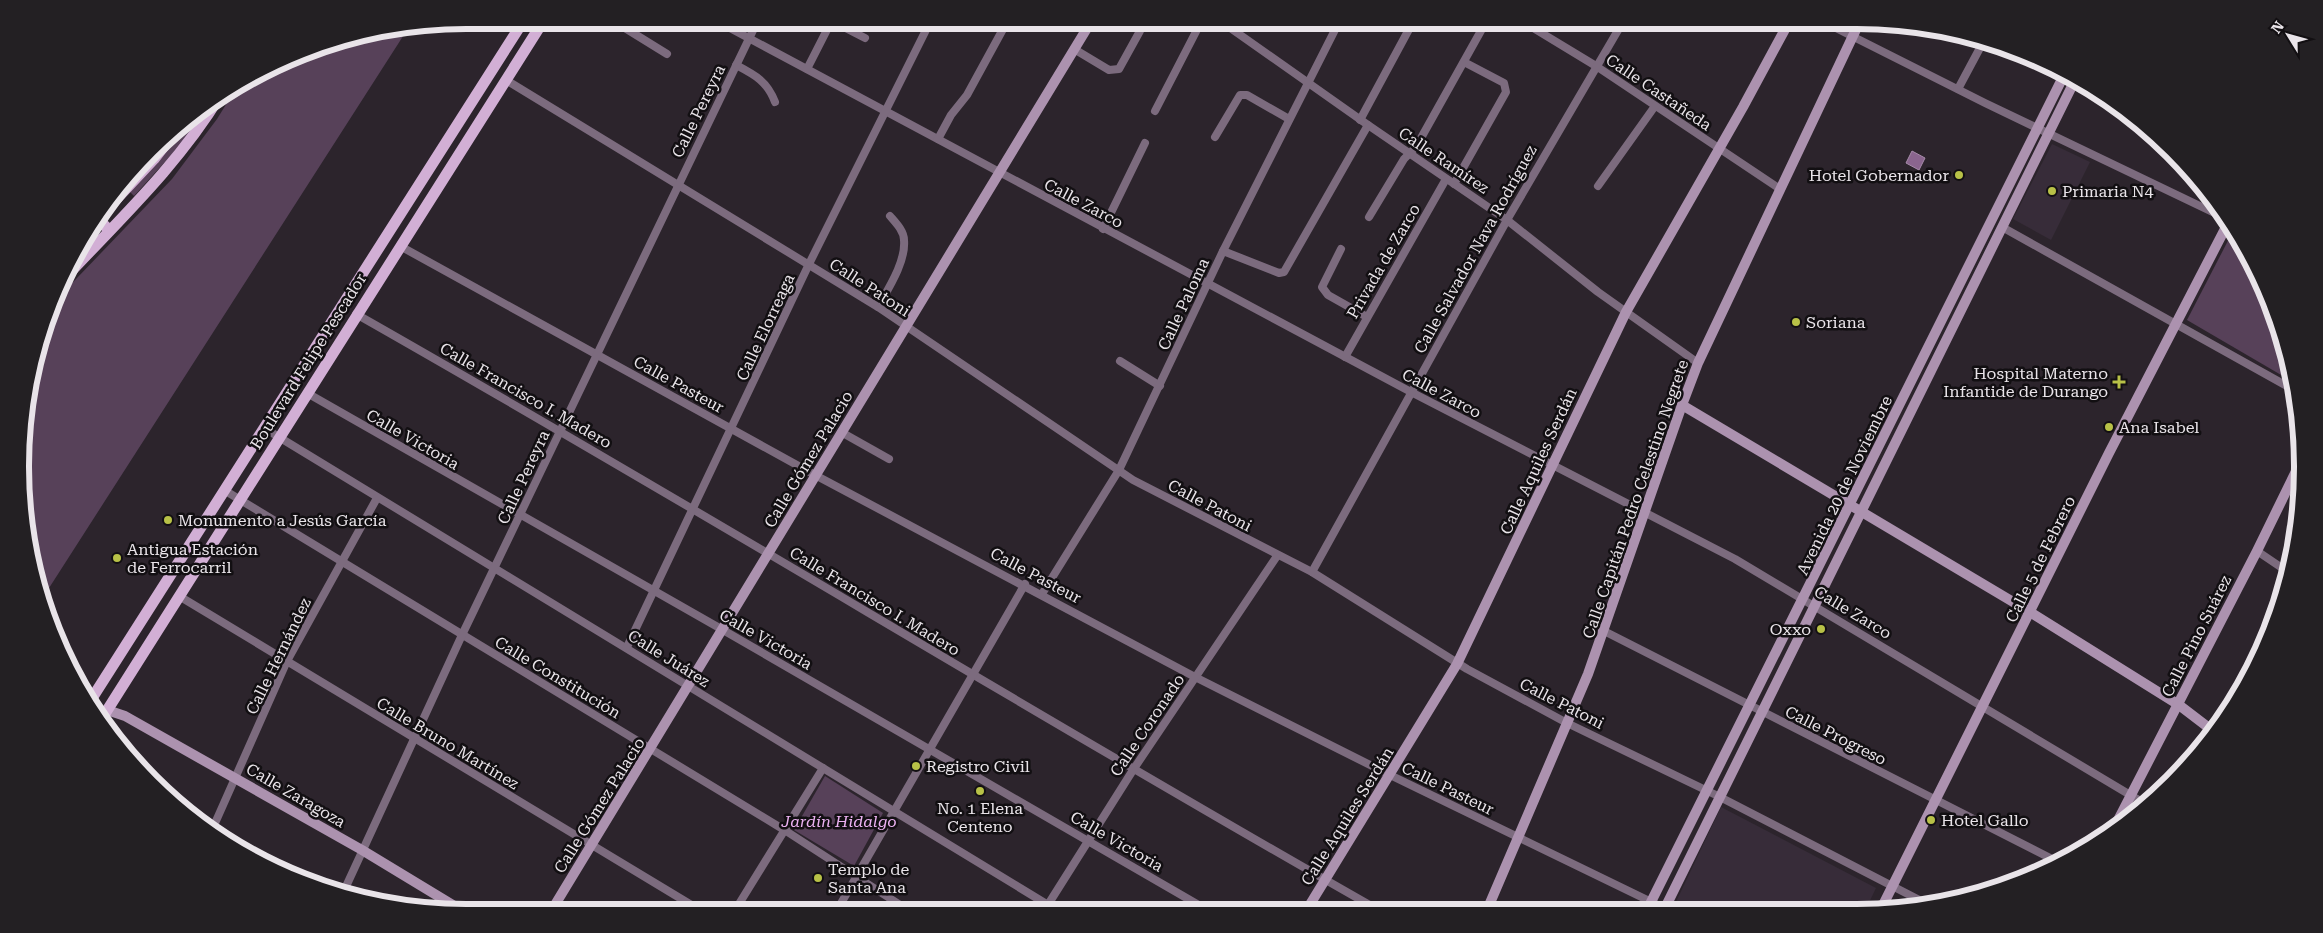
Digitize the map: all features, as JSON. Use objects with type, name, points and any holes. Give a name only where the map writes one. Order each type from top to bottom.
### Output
[{"type":"main road","name":"Boulevard Felipe Pescador","points":[[105,713],[538,29]]},
{"type":"main road","name":"Boulevard Felipe Pescador","points":[[94,696],[518,30]]},
{"type":"main road","points":[[499,58],[500,72],[506,80]]},
{"type":"main road","points":[[80,262],[190,141],[209,113]]},
{"type":"main road","points":[[103,224],[109,230]]},
{"type":"main road","points":[[356,314],[352,304],[353,298],[366,268]]},
{"type":"main road","points":[[176,566],[173,586],[179,596]]},
{"type":"street","points":[[627,29],[668,54]]},
{"type":"street","name":"Calle Zarco","points":[[732,29],[1208,285],[1552,466],[1646,512],[1805,599],[2139,801]]},
{"type":"street","name":"Calle Pereyra","points":[[346,887],[462,635],[677,185],[754,29]]},
{"type":"street","points":[[807,69],[828,29]]},
{"type":"street","points":[[848,29],[866,38]]},
{"type":"street","name":"Calle Elorreaga","points":[[627,647],[810,264],[927,29]]},
{"type":"street","points":[[938,139],[951,115],[967,95],[1003,29]]},
{"type":"street","name":"Calle Gómez Palacio","points":[[555,904],[689,687],[841,432],[1086,29]]},
{"type":"street","points":[[1074,49],[1109,70],[1116,71],[1122,66],[1139,29]]},
{"type":"street","points":[[1155,111],[1197,29]]},
{"type":"street","name":"Calle Ramírez","points":[[1232,29],[1506,220],[1626,312],[1698,363]]},
{"type":"street","name":"Calle Paloma","points":[[1042,594],[1119,470],[1289,119],[1335,29]]},
{"type":"street","points":[[1360,120],[1409,29]]},
{"type":"street","points":[[1369,217],[1404,158],[1416,147],[1482,29]]},
{"type":"street","name":"Calle Castañeda","points":[[1535,29],[1596,66],[1780,189]]},
{"type":"street","name":"Calle Salvador Nava Rodríguez","points":[[1312,572],[1506,220],[1619,29]]},
{"type":"street","name":"Calle Aquiles Serdán","points":[[1310,904],[1458,664],[1626,312],[1720,149],[1785,29]]},
{"type":"street","points":[[1837,29],[2212,212]]},
{"type":"street","name":"Calle Capitán Pedro Celestino Negrete","points":[[1489,904],[1568,723],[1604,631],[1698,363],[1856,29]]},
{"type":"street","points":[[1958,89],[1980,47]]},
{"type":"street","points":[[1454,184],[1505,96],[1506,87],[1500,80],[1464,62]]},
{"type":"street","points":[[736,65],[763,80],[768,86],[775,102]]},
{"type":"street","name":"Calle Patoni","points":[[506,80],[878,307],[1119,470],[1277,556],[1312,572],[1428,643],[1458,664],[1568,723],[1708,790],[1920,900]]},
{"type":"street","name":"Avenida 20 de Noviembre","points":[[1651,904],[1805,599],[2062,80]]},
{"type":"street","name":"Avenida 20 de Noviembre","points":[[1667,904],[1718,796],[2072,86]]},
{"type":"street","points":[[1215,138],[1240,95],[1246,95],[1289,119]]},
{"type":"street","points":[[1598,186],[1655,106]]},
{"type":"street","points":[[1226,252],[1282,273],[1320,211],[1368,125]]},
{"type":"street","points":[[1103,229],[1145,143]]},
{"type":"street","name":"Privada de Zarco","points":[[1344,357],[1446,178]]},
{"type":"street","points":[[878,307],[892,280],[905,240],[899,227],[890,216]]},
{"type":"street","points":[[2002,227],[2287,386]]},
{"type":"street","name":"Calle 5 de Febrero","points":[[1884,903],[2224,230]]},
{"type":"street","name":"Calle Pasteur","points":[[400,246],[732,429],[1025,584],[1195,677],[1519,838],[1646,904]]},
{"type":"street","points":[[1341,249],[1322,287],[1328,295],[1367,317]]},
{"type":"street","name":"Calle Francisco I. Madero","points":[[356,314],[561,430],[1133,770],[1368,904]]},
{"type":"street","points":[[1120,361],[1160,386]]},
{"type":"street","name":"Calle Victoria","points":[[307,393],[723,630],[1196,904]]},
{"type":"street","points":[[1682,405],[2030,612],[2178,705],[2208,727]]},
{"type":"street","name":"Calle Juárez","points":[[264,428],[494,570],[627,647],[1041,904]]},
{"type":"street","points":[[841,432],[889,459]]},
{"type":"street","name":"Calle Pino Suárez","points":[[2120,816],[2294,476]]},
{"type":"street","name":"Calle Constitución","points":[[224,490],[786,831],[899,904]]},
{"type":"street","name":"Calle Hernández","points":[[215,824],[287,662],[377,498]]},
{"type":"street","points":[[2257,551],[2282,568]]},
{"type":"street","name":"Calle Coronado","points":[[1049,904],[1133,770],[1277,556]]},
{"type":"street","points":[[841,904],[1025,584]]},
{"type":"street","name":"Calle Bruno Martínez","points":[[179,596],[690,904]]},
{"type":"street","name":"Calle Progreso","points":[[1604,631],[2051,858]]},
{"type":"street","name":"Calle Zaragoza","points":[[107,710],[125,716],[236,778],[362,850],[450,903]]},
{"type":"street","points":[[739,904],[786,831],[823,768]]},
{"type":"shaded area","name":"Primaria N4","points":[[2052,144],[2090,162],[2051,240],[2013,219]]},
{"type":"shaded area","points":[[1912,151],[1925,158],[1919,170],[1906,163]]},
{"type":"shaded area","points":[[1721,807],[1876,888],[1869,904],[1675,904]]},
{"type":"green space","points":[[405,33],[47,591],[32,524],[29,466],[32,409],[37,381],[52,326],[67,289],[172,179],[217,119],[230,99],[248,87],[299,62],[353,44]]},
{"type":"green space","points":[[194,124],[183,142],[134,196],[130,192]]},
{"type":"green space","points":[[2229,238],[2261,299],[2271,326],[2285,377],[2187,320]]},
{"type":"green space","name":"Jardín Hidalgo","points":[[825,776],[883,813],[854,866],[794,830]]},
{"type":"place","name":"Hotel Gobernador","points":[[1959,175]]},
{"type":"place","name":"Primaria N4","points":[[2052,191]]},
{"type":"place","name":"Soriana","points":[[1796,322]]},
{"type":"place","name":"Hospital Materno Infantide de Durango","points":[[2119,382]]},
{"type":"place","name":"Ana Isabel","points":[[2109,427]]},
{"type":"place","name":"Monumento a Jesús García","points":[[168,520]]},
{"type":"place","name":"Antigua Estación de Ferrocarril","points":[[117,558]]},
{"type":"place","name":"Oxxo","points":[[1821,629]]},
{"type":"place","name":"Registro Civil","points":[[916,766]]},
{"type":"place","name":"No. 1 Elena Centeno","points":[[980,791]]},
{"type":"place","name":"Hotel Gallo","points":[[1931,820]]},
{"type":"place","name":"Templo de Santa Ana","points":[[818,878]]}]
